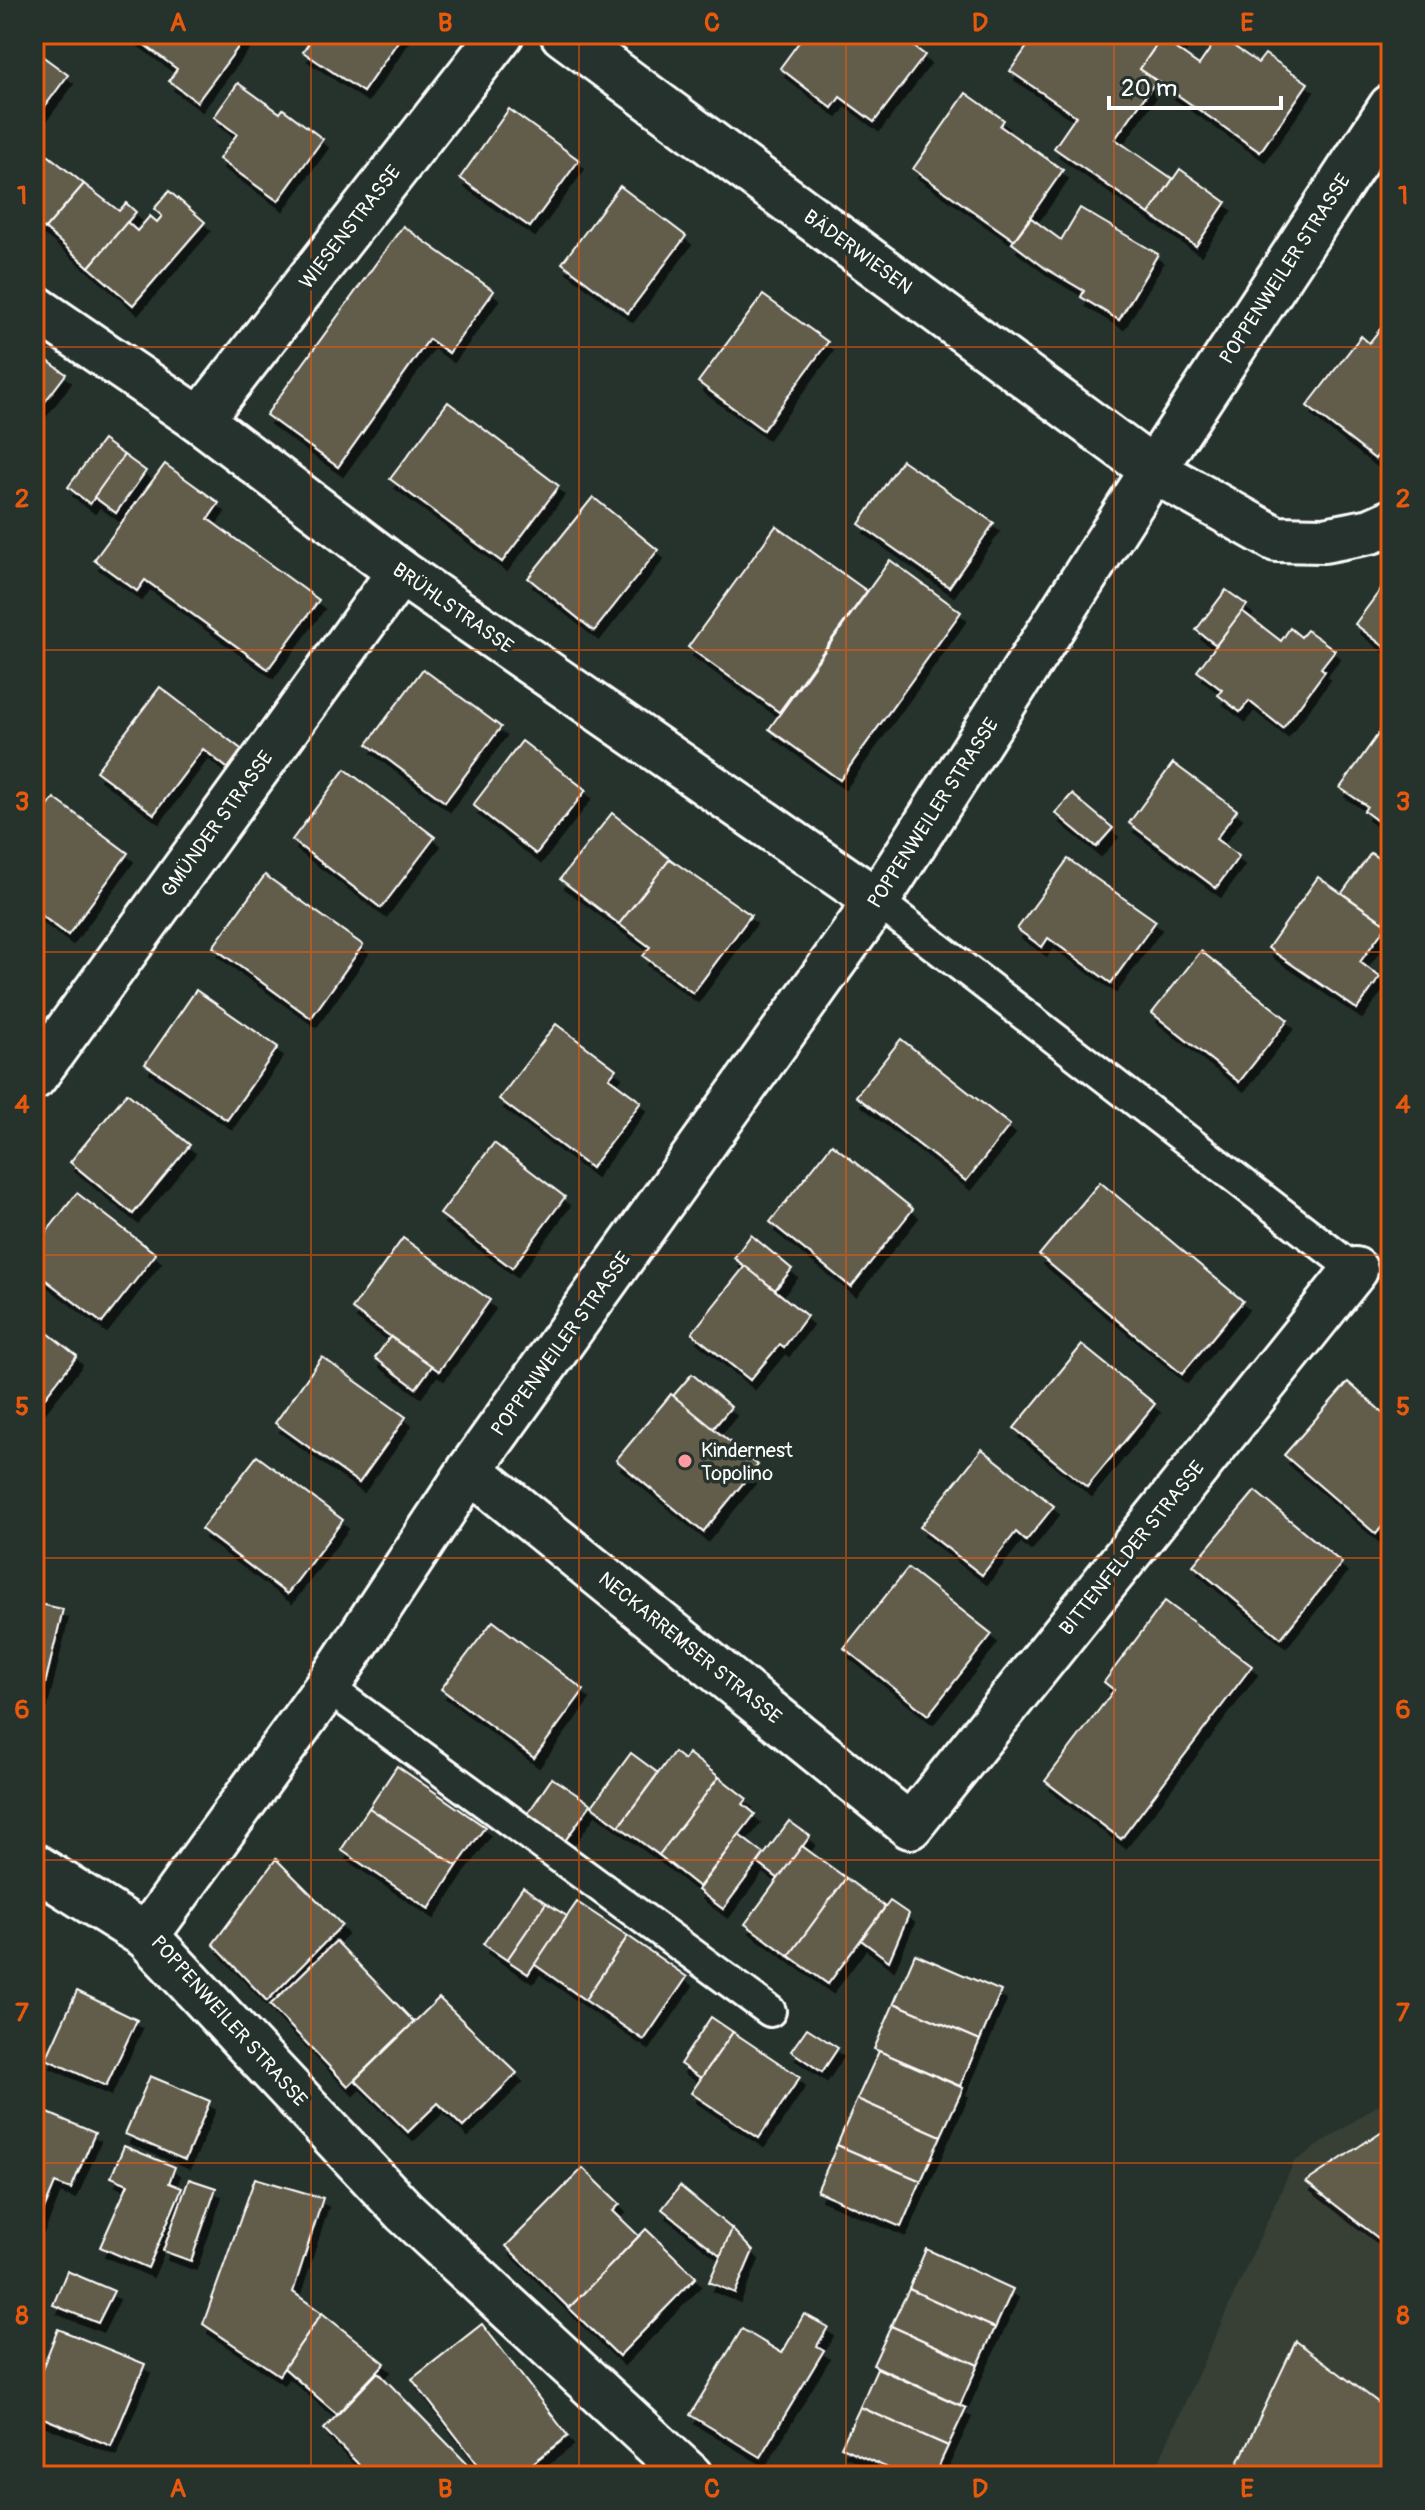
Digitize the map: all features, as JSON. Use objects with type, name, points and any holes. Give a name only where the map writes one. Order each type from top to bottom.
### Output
[{"type":"street","name":"WIESENSTRASSE","points":[[200,420],[501,34]]},
{"type":"street","name":"BÄDERWIESEN","points":[[563,34],[1153,470],[1276,539],[1324,540],[1371,531],[1391,522]]},
{"type":"street","name":"POPPENWEILER STRASSE","points":[[690,2476],[404,2211],[146,1936],[327,1687],[470,1470],[877,901],[1153,470],[1391,107]]},
{"type":"street","name":"BRÜHLSTRASSE","points":[[34,307],[200,420],[400,572],[877,901]]},
{"type":"street","name":"GMÜNDER STRASSE","points":[[34,1077],[400,572]]},
{"type":"street","name":"BITTENFELDER STRASSE","points":[[910,1826],[1355,1270]]},
{"type":"street","name":"NECKARREMSER STRASSE","points":[[470,1470],[910,1826]]},
{"type":"street","points":[[34,1866],[146,1936]]},
{"type":"lane","points":[[877,901],[1355,1270]]},
{"type":"lane","points":[[327,1687],[770,2011]]},
{"type":"shaded area","points":[[1391,2096],[1391,2476],[1152,2476],[1294,2162]]},
{"type":"building","points":[[130,34],[248,34],[197,102],[169,81],[177,69]]},
{"type":"building","points":[[315,34],[403,34],[363,92],[303,52]]},
{"type":"building","points":[[805,34],[897,34],[925,55],[874,122],[840,97],[832,108],[780,68]]},
{"type":"building","points":[[1036,34],[1156,34],[1161,38],[1140,69],[1156,81],[1115,139],[1173,179],[1149,214],[1054,148],[1076,116],[1010,71]]},
{"type":"building","points":[[1164,34],[1172,34],[1182,41],[1176,49],[1199,65],[1219,36],[1258,63],[1265,54],[1308,83],[1260,152],[1140,69]]},
{"type":"building","points":[[34,50],[68,75],[34,121]]},
{"type":"building","points":[[238,83],[280,113],[283,109],[323,139],[278,201],[219,159],[237,134],[214,117]]},
{"type":"building","points":[[966,93],[1004,120],[1000,126],[1063,170],[1014,240],[913,169]]},
{"type":"building","points":[[509,109],[579,160],[530,227],[460,178]]},
{"type":"building","points":[[34,144],[84,184],[45,229],[34,222]]},
{"type":"building","points":[[1180,169],[1226,202],[1196,246],[1149,214]]},
{"type":"building","points":[[84,184],[119,211],[126,203],[136,212],[89,267],[45,229]]},
{"type":"building","points":[[620,186],[686,236],[628,313],[562,263]]},
{"type":"building","points":[[169,191],[205,222],[133,305],[89,267],[127,222],[137,231],[150,216],[157,222],[162,216],[154,209]]},
{"type":"building","points":[[1080,208],[1158,254],[1119,320],[1081,297],[1084,291],[1045,268],[1012,243],[1031,218],[1061,240]]},
{"type":"building","points":[[403,226],[494,291],[449,353],[429,339],[338,467],[266,415]]},
{"type":"building","points":[[763,295],[828,342],[763,430],[698,382]]},
{"type":"building","points":[[1385,323],[1391,328],[1391,440],[1375,459],[1307,406],[1361,336],[1369,343]]},
{"type":"building","points":[[34,351],[66,374],[34,416]]},
{"type":"building","points":[[448,402],[559,486],[502,562],[390,479]]},
{"type":"building","points":[[103,440],[124,455],[90,504],[68,487]]},
{"type":"building","points":[[124,455],[146,471],[116,513],[94,497]]},
{"type":"building","points":[[902,460],[994,523],[949,587],[859,524]]},
{"type":"building","points":[[165,464],[219,503],[208,519],[319,600],[268,669],[145,580],[137,591],[94,560]]},
{"type":"building","points":[[593,497],[658,550],[594,631],[528,578]]},
{"type":"building","points":[[776,526],[867,591],[779,712],[688,647]]},
{"type":"building","points":[[890,560],[961,612],[840,780],[769,729]]},
{"type":"building","points":[[1384,585],[1391,591],[1391,652],[1355,624]]},
{"type":"building","points":[[1226,590],[1247,605],[1216,645],[1196,630]]},
{"type":"building","points":[[1242,611],[1281,641],[1290,628],[1301,637],[1307,630],[1335,650],[1321,668],[1325,671],[1283,728],[1249,701],[1240,712],[1218,695],[1222,690],[1197,671]]},
{"type":"building","points":[[423,669],[501,727],[445,802],[367,744]]},
{"type":"building","points":[[160,687],[245,752],[231,771],[203,749],[154,814],[96,771]]},
{"type":"building","points":[[1391,716],[1391,831],[1364,811],[1367,806],[1340,788]]},
{"type":"building","points":[[522,741],[586,790],[536,854],[473,805]]},
{"type":"building","points":[[1173,763],[1237,810],[1216,839],[1239,856],[1216,888],[1129,823]]},
{"type":"building","points":[[345,769],[435,837],[381,908],[292,840]]},
{"type":"building","points":[[1072,794],[1113,828],[1096,847],[1055,813]]},
{"type":"building","points":[[54,798],[128,853],[68,935],[34,910],[34,826]]},
{"type":"building","points":[[612,813],[670,859],[619,924],[560,879]]},
{"type":"building","points":[[1371,853],[1391,867],[1391,911],[1383,922],[1342,893]]},
{"type":"building","points":[[670,859],[751,915],[693,993],[643,956],[650,947],[619,924]]},
{"type":"building","points":[[1068,859],[1156,921],[1111,983],[1048,938],[1042,947],[1017,929]]},
{"type":"building","points":[[265,875],[363,945],[311,1018],[213,947]]},
{"type":"building","points":[[1318,877],[1387,925],[1360,962],[1380,977],[1357,1009],[1268,948]]},
{"type":"building","points":[[1201,951],[1288,1020],[1239,1082],[1152,1013]]},
{"type":"building","points":[[196,990],[278,1047],[227,1120],[145,1064]]},
{"type":"building","points":[[556,1024],[616,1069],[609,1078],[641,1102],[591,1168],[499,1099]]},
{"type":"building","points":[[901,1039],[1010,1125],[966,1181],[856,1096]]},
{"type":"building","points":[[127,1093],[190,1145],[133,1214],[70,1162]]},
{"type":"building","points":[[494,1143],[565,1197],[512,1268],[440,1214]]},
{"type":"building","points":[[832,1144],[913,1209],[851,1287],[770,1222]]},
{"type":"building","points":[[1100,1182],[1243,1301],[1182,1374],[1039,1255]]},
{"type":"building","points":[[77,1193],[156,1254],[102,1323],[34,1271],[34,1248]]},
{"type":"building","points":[[751,1235],[792,1269],[775,1290],[734,1258]]},
{"type":"building","points":[[403,1238],[490,1300],[439,1371],[352,1309]]},
{"type":"building","points":[[745,1266],[807,1316],[784,1347],[780,1344],[750,1380],[692,1333]]},
{"type":"building","points":[[34,1322],[77,1356],[34,1411]]},
{"type":"building","points":[[390,1337],[432,1366],[416,1388],[375,1358]]},
{"type":"building","points":[[1082,1345],[1155,1404],[1087,1487],[1014,1428]]},
{"type":"building","points":[[322,1357],[406,1417],[359,1483],[275,1423]]},
{"type":"building","points":[[692,1374],[731,1407],[713,1429],[673,1396]]},
{"type":"building","points":[[1348,1382],[1391,1420],[1391,1516],[1376,1534],[1284,1455]]},
{"type":"building","points":[[671,1394],[758,1465],[703,1532],[616,1460]]},
{"type":"building","points":[[982,1449],[1054,1506],[1026,1541],[1016,1532],[982,1575],[920,1527]]},
{"type":"building","points":[[257,1456],[343,1520],[287,1594],[201,1529]]},
{"type":"building","points":[[1255,1491],[1342,1563],[1281,1638],[1193,1565]]},
{"type":"building","points":[[908,1568],[992,1634],[928,1715],[844,1648]]},
{"type":"building","points":[[1165,1601],[1252,1666],[1121,1839],[1045,1781],[1114,1690],[1104,1682]]},
{"type":"building","points":[[34,1603],[63,1609],[41,1701],[34,1700]]},
{"type":"building","points":[[493,1621],[584,1690],[534,1758],[441,1689]]},
{"type":"building","points":[[674,1752],[684,1760],[688,1753],[719,1777],[659,1855],[619,1826]]},
{"type":"building","points":[[631,1753],[658,1773],[619,1826],[592,1806]]},
{"type":"building","points":[[397,1766],[485,1827],[457,1866],[369,1808]]},
{"type":"building","points":[[719,1777],[747,1799],[743,1804],[755,1814],[699,1887],[659,1855]]},
{"type":"building","points":[[552,1778],[591,1804],[562,1845],[524,1819]]},
{"type":"building","points":[[369,1808],[457,1866],[429,1909],[341,1850]]},
{"type":"building","points":[[789,1821],[810,1836],[779,1879],[758,1863]]},
{"type":"building","points":[[739,1835],[764,1854],[723,1909],[698,1890]]},
{"type":"building","points":[[802,1846],[846,1878],[789,1956],[745,1924]]},
{"type":"building","points":[[276,1859],[342,1925],[267,2001],[213,1944]]},
{"type":"building","points":[[846,1878],[885,1907],[828,1984],[789,1956]]},
{"type":"building","points":[[523,1887],[546,1903],[507,1960],[483,1944]]},
{"type":"building","points":[[890,1901],[909,1914],[889,1961],[861,1940]]},
{"type":"building","points":[[577,1902],[628,1936],[585,2000],[534,1964]]},
{"type":"building","points":[[546,1903],[567,1916],[528,1974],[507,1960]]},
{"type":"building","points":[[628,1936],[687,1977],[644,2040],[585,2000]]},
{"type":"building","points":[[336,1941],[414,2022],[348,2086],[270,2005]]},
{"type":"building","points":[[915,1954],[1001,1991],[980,2040],[894,2003]]},
{"type":"building","points":[[77,1991],[137,2020],[106,2086],[46,2059]]},
{"type":"building","points":[[439,1998],[517,2073],[463,2127],[438,2103],[408,2132],[355,2080]]},
{"type":"building","points":[[894,2003],[980,2040],[960,2086],[874,2049]]},
{"type":"building","points":[[711,2017],[733,2032],[701,2078],[680,2064]]},
{"type":"building","points":[[807,2028],[838,2048],[822,2072],[791,2051]]},
{"type":"building","points":[[733,2032],[800,2077],[759,2138],[691,2093]]},
{"type":"building","points":[[879,2051],[963,2088],[941,2136],[857,2099]]},
{"type":"building","points":[[150,2076],[210,2101],[185,2160],[125,2134]]},
{"type":"building","points":[[857,2099],[941,2136],[921,2181],[837,2145]]},
{"type":"building","points":[[34,2107],[95,2133],[71,2189],[55,2183],[38,2224],[34,2222]]},
{"type":"building","points":[[1391,2125],[1391,2248],[1306,2182]]},
{"type":"building","points":[[837,2145],[921,2181],[901,2227],[817,2191]]},
{"type":"building","points":[[124,2146],[175,2167],[169,2183],[182,2188],[148,2268],[100,2247],[128,2184],[111,2177]]},
{"type":"building","points":[[583,2168],[620,2204],[613,2211],[639,2236],[569,2308],[506,2246]]},
{"type":"building","points":[[255,2178],[323,2198],[293,2292],[322,2313],[279,2375],[203,2324]]},
{"type":"building","points":[[189,2179],[216,2188],[191,2261],[163,2251]]},
{"type":"building","points":[[680,2186],[732,2229],[721,2256],[662,2209]]},
{"type":"building","points":[[646,2229],[696,2277],[619,2356],[569,2308]]},
{"type":"building","points":[[732,2229],[753,2251],[735,2293],[709,2282]]},
{"type":"building","points":[[926,2249],[1013,2289],[995,2328],[909,2289]]},
{"type":"building","points":[[67,2271],[114,2291],[98,2323],[53,2305]]},
{"type":"building","points":[[909,2289],[995,2328],[978,2365],[891,2326]]},
{"type":"building","points":[[322,2313],[385,2363],[337,2414],[284,2368]]},
{"type":"building","points":[[804,2314],[828,2327],[817,2346],[824,2350],[760,2457],[690,2415],[742,2329],[782,2353]]},
{"type":"building","points":[[482,2324],[568,2436],[516,2476],[487,2476],[412,2379]]},
{"type":"building","points":[[891,2326],[978,2365],[960,2405],[873,2365]]},
{"type":"building","points":[[58,2329],[145,2364],[111,2446],[34,2414],[34,2389]]},
{"type":"building","points":[[1296,2341],[1391,2412],[1391,2476],[1232,2476]]},
{"type":"building","points":[[877,2368],[966,2408],[948,2446],[860,2407]]},
{"type":"building","points":[[378,2372],[479,2476],[370,2476],[324,2429]]},
{"type":"building","points":[[860,2407],[948,2446],[934,2476],[905,2476],[841,2447]]},
{"type":"place","name":"Kindernest Topolino","points":[[685,1461]]}]
